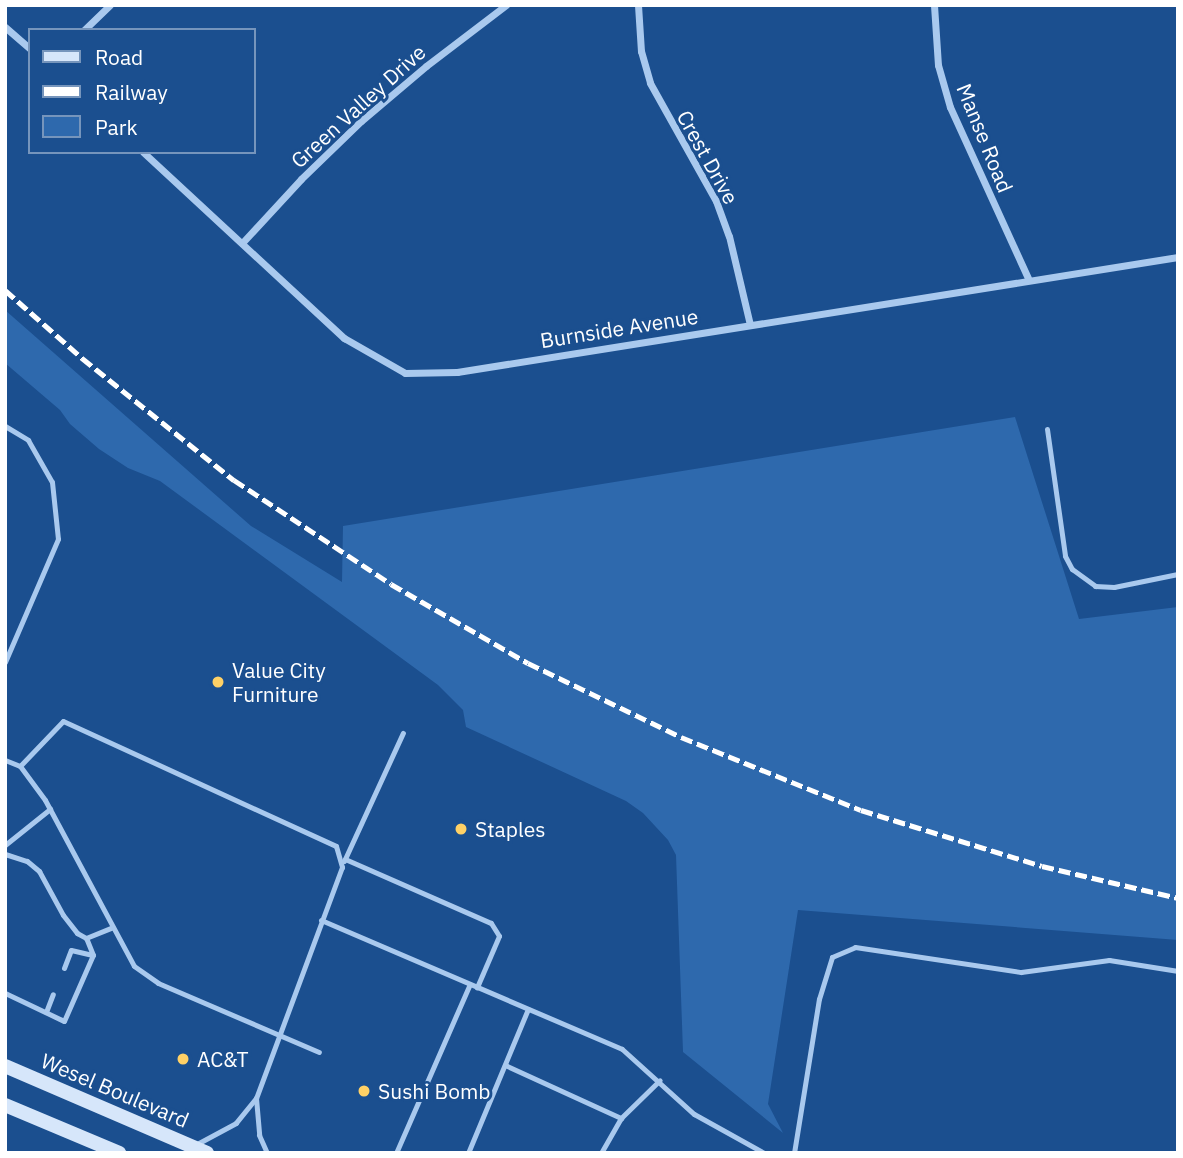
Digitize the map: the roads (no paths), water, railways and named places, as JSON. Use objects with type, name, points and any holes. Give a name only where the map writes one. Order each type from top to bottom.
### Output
[{"type":"main road","name":"Wesel Boulevard","points":[[5,1066],[208,1153]]},
{"type":"main road","points":[[5,1105],[119,1153]]},
{"type":"street","points":[[86,28],[110,5]]},
{"type":"street","name":"Green Valley Drive","points":[[242,243],[301,179],[361,121],[426,66],[506,5]]},
{"type":"street","name":"Crest Drive","points":[[638,5],[641,51],[650,83],[716,201],[729,236],[750,325]]},
{"type":"street","name":"Manse Road","points":[[934,5],[938,65],[950,107],[1028,278]]},
{"type":"street","points":[[5,27],[28,47]]},
{"type":"street","name":"Burnside Avenue","points":[[145,154],[344,338],[405,373],[427,375],[457,372],[1028,278],[1178,257]]},
{"type":"lane","points":[[5,426],[28,440],[52,482],[58,539],[5,662]]},
{"type":"lane","points":[[1046,429],[1065,556],[1080,578],[1095,586],[1114,587],[1178,574]]},
{"type":"lane","points":[[20,766],[63,721],[323,838],[336,846],[342,867]]},
{"type":"lane","points":[[193,1147],[236,1123],[256,1098],[345,859],[403,733]]},
{"type":"lane","points":[[5,760],[20,766],[50,809],[111,928],[134,966],[147,976],[319,1052]]},
{"type":"lane","points":[[5,845],[50,809]]},
{"type":"lane","points":[[5,854],[27,861],[39,871],[72,928],[86,938],[93,955],[64,1021],[5,993]]},
{"type":"lane","points":[[345,859],[491,923],[499,936],[477,988]]},
{"type":"lane","points":[[321,920],[622,1049],[660,1080],[694,1114],[764,1153]]},
{"type":"lane","points":[[86,938],[111,928]]},
{"type":"lane","points":[[794,1153],[819,999],[832,957],[855,947],[1021,972],[1109,960],[1178,971]]},
{"type":"lane","points":[[64,968],[71,950],[93,955]]},
{"type":"lane","points":[[396,1153],[470,984]]},
{"type":"lane","points":[[46,1012],[53,994]]},
{"type":"lane","points":[[468,1153],[528,1009]]},
{"type":"lane","points":[[505,1065],[621,1118]]},
{"type":"lane","points":[[601,1153],[621,1118],[660,1080]]},
{"type":"lane","points":[[256,1098],[259,1135],[267,1153]]},
{"type":"railway","points":[[5,290],[82,358],[234,480],[391,584],[528,663],[681,737],[861,810],[1042,866],[1178,898]]},
{"type":"place","name":"Value City Furniture","points":[[218,682]]},
{"type":"place","name":"Staples","points":[[461,829]]},
{"type":"place","name":"AC&T","points":[[183,1059]]},
{"type":"place","name":"Sushi Bomb","points":[[364,1091]]}]
